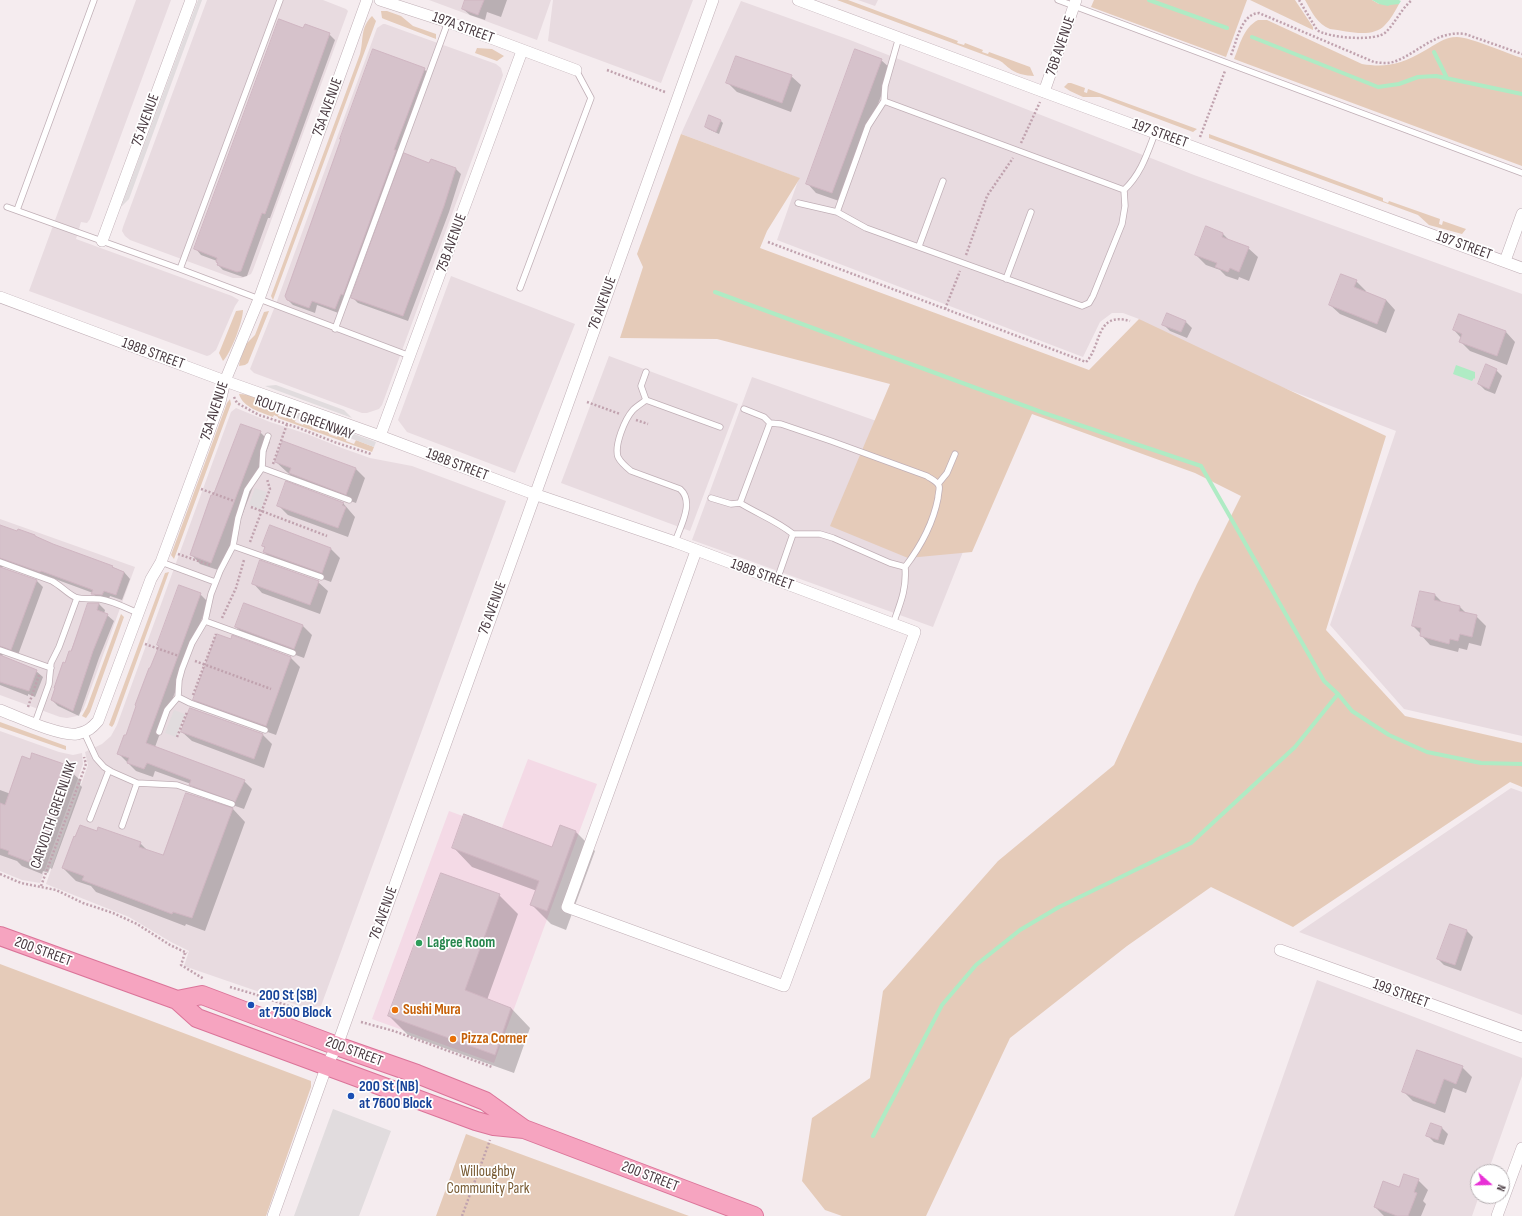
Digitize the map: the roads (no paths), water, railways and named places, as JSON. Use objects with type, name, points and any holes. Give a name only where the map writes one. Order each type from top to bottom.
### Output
[{"type":"main road","name":"200 STREET","points":[[0,936],[177,1000],[197,1018],[476,1121],[494,1126],[524,1129]]},
{"type":"main road","name":"200 STREET","points":[[177,1000],[202,995],[337,1046],[417,1074],[485,1101],[524,1129],[754,1216]]},
{"type":"street","name":"75 AVENUE","points":[[102,241],[191,0]]},
{"type":"street","name":"75A AVENUE","points":[[84,732],[94,725],[101,713],[151,579],[161,562],[220,402],[225,381],[259,299],[367,0]]},
{"type":"street","name":"197A STREET","points":[[380,0],[448,22],[576,70]]},
{"type":"street","name":"76 AVENUE","points":[[273,1216],[327,1066],[337,1046],[534,494],[713,0]]},
{"type":"street","name":"197 STREET","points":[[798,0],[1522,268]]},
{"type":"street","name":"76B AVENUE","points":[[1044,92],[1075,3]]},
{"type":"street","name":"75B AVENUE","points":[[380,436],[522,51]]},
{"type":"street","points":[[1505,261],[1522,214]]},
{"type":"street","name":"198B STREET","points":[[0,297],[534,494],[675,542],[915,632],[784,986],[567,907],[696,551]]},
{"type":"street","points":[[0,710],[64,733],[78,734],[84,732]]},
{"type":"street","name":"199 STREET","points":[[1280,950],[1522,1037]]},
{"type":"street","points":[[1497,1216],[1522,1148]]},
{"type":"lane","points":[[17,210],[94,0]]},
{"type":"lane","points":[[180,269],[280,0]]},
{"type":"lane","points":[[1058,0],[1075,3],[1228,63],[1522,173]]},
{"type":"lane","points":[[335,329],[448,22]]},
{"type":"lane","points":[[837,212],[868,126],[884,101],[885,86],[899,37]]},
{"type":"lane","points":[[520,288],[591,98],[576,70]]},
{"type":"lane","points":[[884,101],[1124,190]]},
{"type":"lane","points":[[798,203],[837,212],[866,228],[919,246],[1006,280],[1082,306],[1089,303],[1093,296],[1122,224],[1125,206],[1124,190],[1132,182],[1143,164],[1155,132]]},
{"type":"lane","points":[[919,246],[943,181]]},
{"type":"lane","points":[[7,207],[180,269],[335,329],[410,356]]},
{"type":"lane","points":[[1006,280],[1031,212]]},
{"type":"lane","points":[[646,372],[641,386],[646,400]]},
{"type":"lane","points":[[646,400],[633,410],[628,417],[623,426],[616,449],[619,458],[624,465],[631,470],[680,489],[684,493],[687,500],[686,509],[675,542]]},
{"type":"lane","points":[[646,400],[720,427]]},
{"type":"lane","points":[[744,409],[764,417],[770,423],[781,424],[831,441],[927,476],[938,484]]},
{"type":"lane","points":[[740,503],[770,423]]},
{"type":"lane","points":[[159,732],[167,710],[178,697],[179,680],[182,669],[192,643],[205,622],[215,582],[234,546],[238,518],[247,490],[262,468],[263,451],[268,436]]},
{"type":"lane","points":[[892,624],[904,591],[906,580],[905,567],[918,551],[924,539],[935,511],[939,488],[938,484],[947,473],[954,454]]},
{"type":"lane","points":[[262,468],[349,500]]},
{"type":"lane","points":[[712,498],[731,504],[740,503],[753,511],[774,520],[793,534],[820,534],[905,567]]},
{"type":"lane","points":[[777,580],[793,534]]},
{"type":"lane","points":[[234,546],[321,577]]},
{"type":"lane","points":[[0,562],[52,581],[77,598],[99,599],[138,612]]},
{"type":"lane","points":[[161,562],[215,582]]},
{"type":"lane","points":[[35,723],[49,684],[54,657],[77,598]]},
{"type":"lane","points":[[205,622],[293,653]]},
{"type":"lane","points":[[0,650],[51,668]]},
{"type":"lane","points":[[178,697],[190,703],[264,730]]},
{"type":"lane","points":[[84,732],[96,758],[108,770],[137,783],[177,784],[232,804]]},
{"type":"lane","points":[[90,820],[108,770]]},
{"type":"lane","points":[[122,826],[137,783]]},
{"type":"waterway","points":[[1149,0],[1227,28]]},
{"type":"waterway","points":[[1252,37],[1378,87],[1399,84],[1418,77],[1436,76],[1522,94]]},
{"type":"waterway","points":[[1434,52],[1447,78]]},
{"type":"waterway","points":[[715,292],[1044,413],[1201,466],[1324,681],[1338,694],[1352,711],[1389,735],[1427,752],[1481,763],[1522,764]]},
{"type":"waterway","points":[[873,1136],[942,1005],[976,965],[1020,930],[1059,907],[1191,843],[1295,747],[1338,694]]},
{"type":"place","name":"Lagree Room","points":[[419,943]]},
{"type":"place","name":"200 St (SB) at 7500 Block","points":[[251,1005]]},
{"type":"place","name":"Sushi Mura","points":[[395,1010]]},
{"type":"place","name":"Pizza Corner","points":[[453,1039]]},
{"type":"place","name":"200 St (NB) at 7600 Block","points":[[351,1096]]},
{"type":"park label","name":"Willoughby Community Park","points":[[488,1180]]}]
